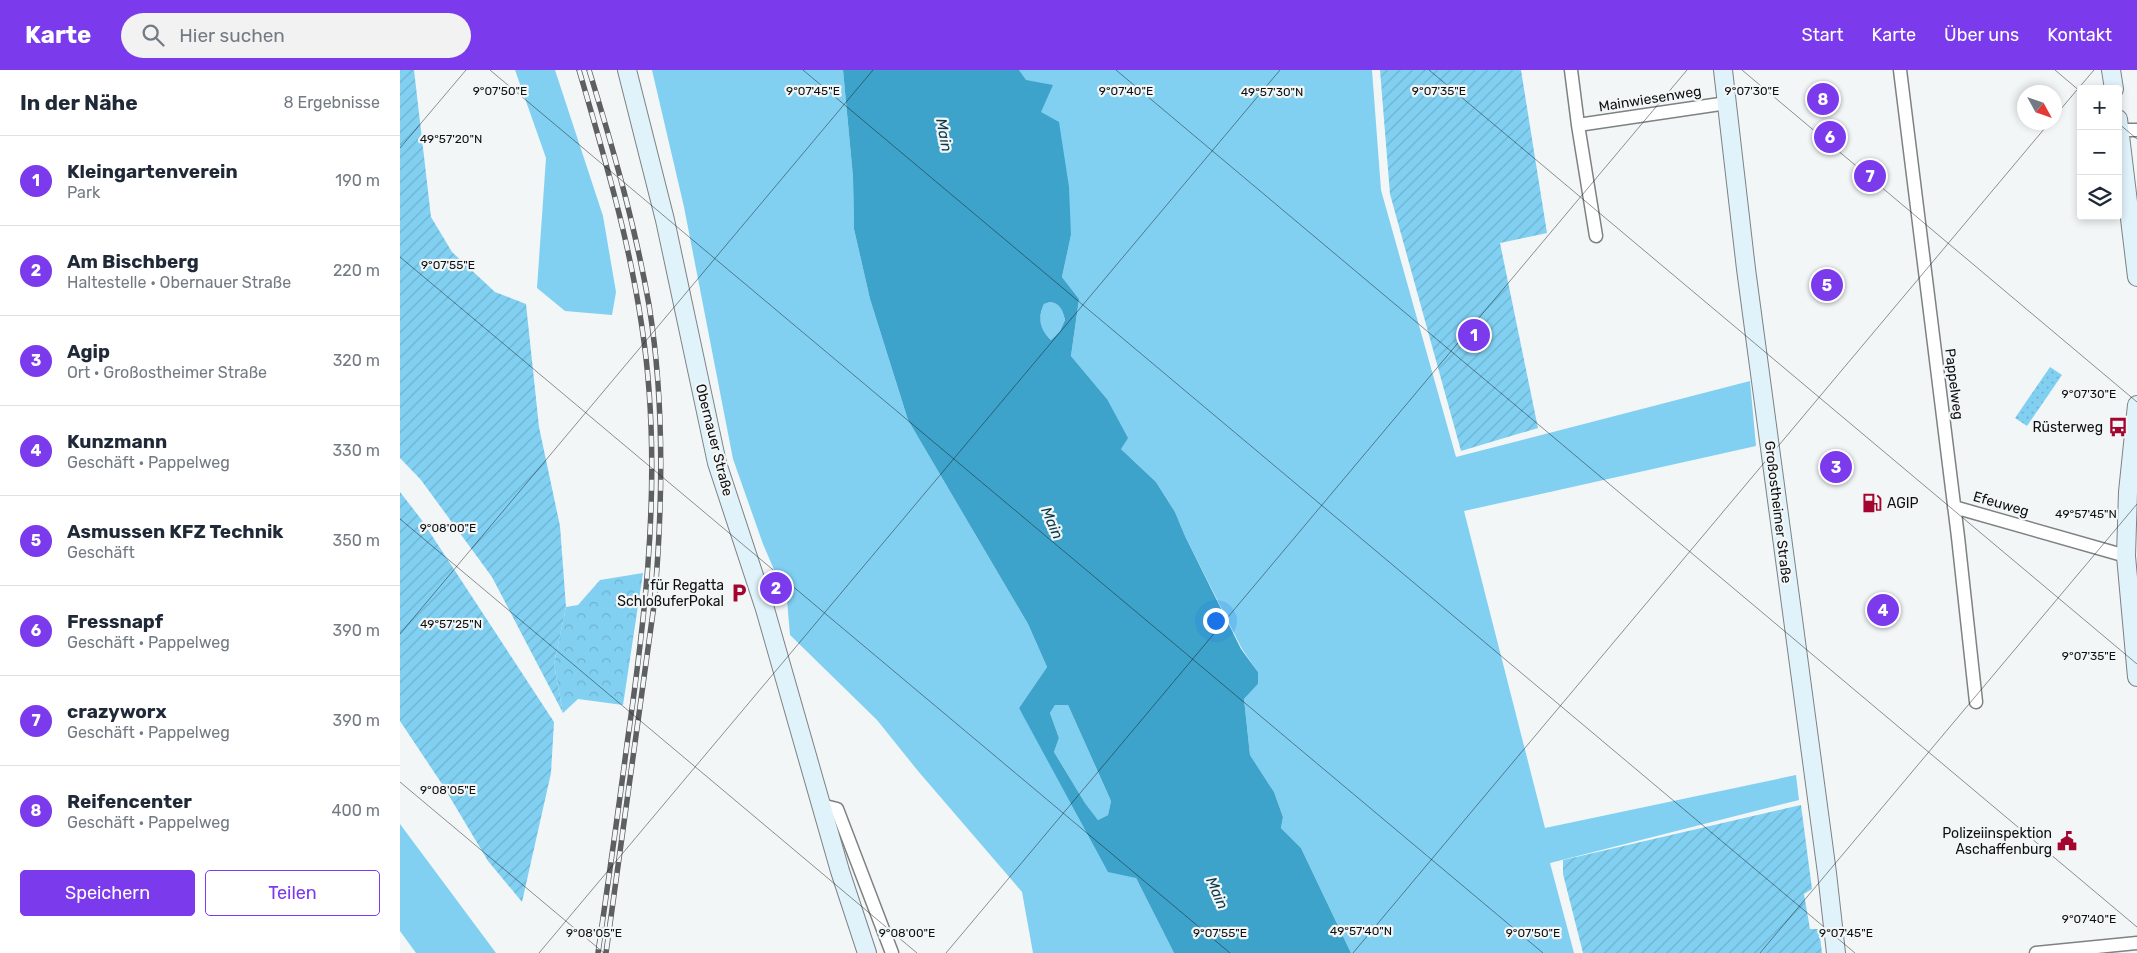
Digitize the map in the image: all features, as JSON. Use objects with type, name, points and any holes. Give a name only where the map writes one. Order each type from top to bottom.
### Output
[{"type":"main road","name":"Obernauer Straße","points":[[627,70],[665,220],[717,463],[765,609],[859,933],[867,953]]},
{"type":"main road","name":"Großostheimer Straße","points":[[1723,70],[1746,269],[1827,873],[1836,953]]},
{"type":"main road","points":[[2111,70],[2113,85]]},
{"type":"main road","points":[[2125,126],[2137,277]]},
{"type":"main road","points":[[2137,405],[2133,493],[2126,556],[2137,677]]},
{"type":"street","points":[[1571,70],[1596,236]]},
{"type":"street","name":"Pappelweg","points":[[1900,70],[1976,702]]},
{"type":"street","name":"Mainwiesenweg","points":[[1578,125],[1727,103]]},
{"type":"street","name":"Efeuweg","points":[[1954,507],[2126,556]]},
{"type":"street","points":[[822,805],[837,809],[892,953]]},
{"type":"street","points":[[2036,953],[2137,943]]},
{"type":"green space","points":[[400,70],[414,70],[431,217],[452,252],[495,292],[526,304],[539,427],[560,526],[566,607],[554,664],[563,713],[492,577],[421,480],[400,458]]},
{"type":"green space","points":[[515,70],[555,70],[603,216],[616,292],[612,315],[565,311],[537,288],[546,158]]},
{"type":"green space","points":[[652,70],[843,70],[853,177],[854,229],[870,299],[908,420],[1028,624],[1047,667],[1019,708],[1136,878],[1174,953],[1033,953],[1022,892],[918,771],[877,720],[790,635],[787,600],[763,544],[733,459],[684,207]]},
{"type":"green space","points":[[1019,70],[1372,70],[1381,190],[1456,457],[1750,381],[1756,446],[1464,511],[1545,828],[1796,775],[1799,800],[1550,863],[1574,953],[1351,953],[1301,848],[1281,828],[1283,817],[1274,792],[1250,755],[1244,699],[1258,684],[1258,672],[1242,649],[1185,536],[1175,512],[1156,482],[1121,449],[1107,399],[1071,356],[1079,299],[1062,277],[1071,235],[1041,112]]},
{"type":"green space","points":[[1380,70],[1521,70],[1547,233],[1500,243],[1538,428],[1461,451],[1390,194]]},
{"type":"green space","points":[[1050,302],[1060,308],[1065,320],[1060,331],[1051,340],[1040,324],[1040,315],[1044,304]]},
{"type":"green space","points":[[2050,367],[2062,375],[2027,426],[2015,418]]},
{"type":"green space","points":[[400,492],[421,519],[554,722],[551,773],[522,902],[488,861],[442,784],[400,721]]},
{"type":"green space","points":[[643,573],[623,705],[578,699],[563,713],[554,664],[566,607],[578,605],[600,580]]},
{"type":"green space","points":[[1055,705],[1068,705],[1111,801],[1108,815],[1098,820],[1085,803],[1054,752],[1059,738],[1050,713]]},
{"type":"green space","points":[[1801,805],[1812,889],[1804,894],[1810,929],[1819,929],[1822,953],[1583,953],[1563,874],[1563,860]]},
{"type":"green space","points":[[400,824],[496,953],[416,953],[400,931]]},
{"type":"water","name":"Main","points":[[843,70],[1019,70],[1026,80],[1053,85],[1041,112],[1059,122],[1069,187],[1071,235],[1062,277],[1079,299],[1071,356],[1107,399],[1128,438],[1121,449],[1156,482],[1175,512],[1241,649],[1258,672],[1258,684],[1244,699],[1250,755],[1274,792],[1283,817],[1281,828],[1301,848],[1351,953],[1174,953],[1136,878],[1108,872],[1019,708],[1047,667],[1028,624],[908,420],[870,299],[854,229],[853,177]],"holes":[[[1050,302],[1060,308],[1065,320],[1060,331],[1051,340],[1044,332],[1040,319],[1044,304]],[[1055,705],[1068,705],[1111,801],[1108,815],[1098,820],[1085,803],[1054,752],[1059,738],[1050,713]]]},
{"type":"railway","points":[[579,70],[613,188],[632,268],[645,349],[649,390],[652,479],[644,612],[598,953]]},
{"type":"railway","points":[[589,70],[623,187],[649,305],[658,380],[661,455],[661,493],[654,605],[606,953]]},
{"type":"place","name":"Reifencenter","points":[[1823,99]]},
{"type":"place","name":"Fressnapf","points":[[1830,137]]},
{"type":"place","name":"crazyworx","points":[[1870,176]]},
{"type":"place","name":"Asmussen KFZ Technik","points":[[1827,285]]},
{"type":"place","name":"Kleingartenverein","points":[[1474,335]]},
{"type":"place","name":"Rüsterweg","points":[[2118,427]]},
{"type":"place","name":"Agip","points":[[1836,467]]},
{"type":"place","name":"AGIP","points":[[1872,503]]},
{"type":"place","name":"Am Bischberg","points":[[776,588]]},
{"type":"place","name":"für Regatta SchloßuferPokal","points":[[739,593]]},
{"type":"place","name":"Kunzmann","points":[[1883,610]]},
{"type":"place","name":"Polizeiinspektion Aschaffenburg","points":[[2067,841]]}]
